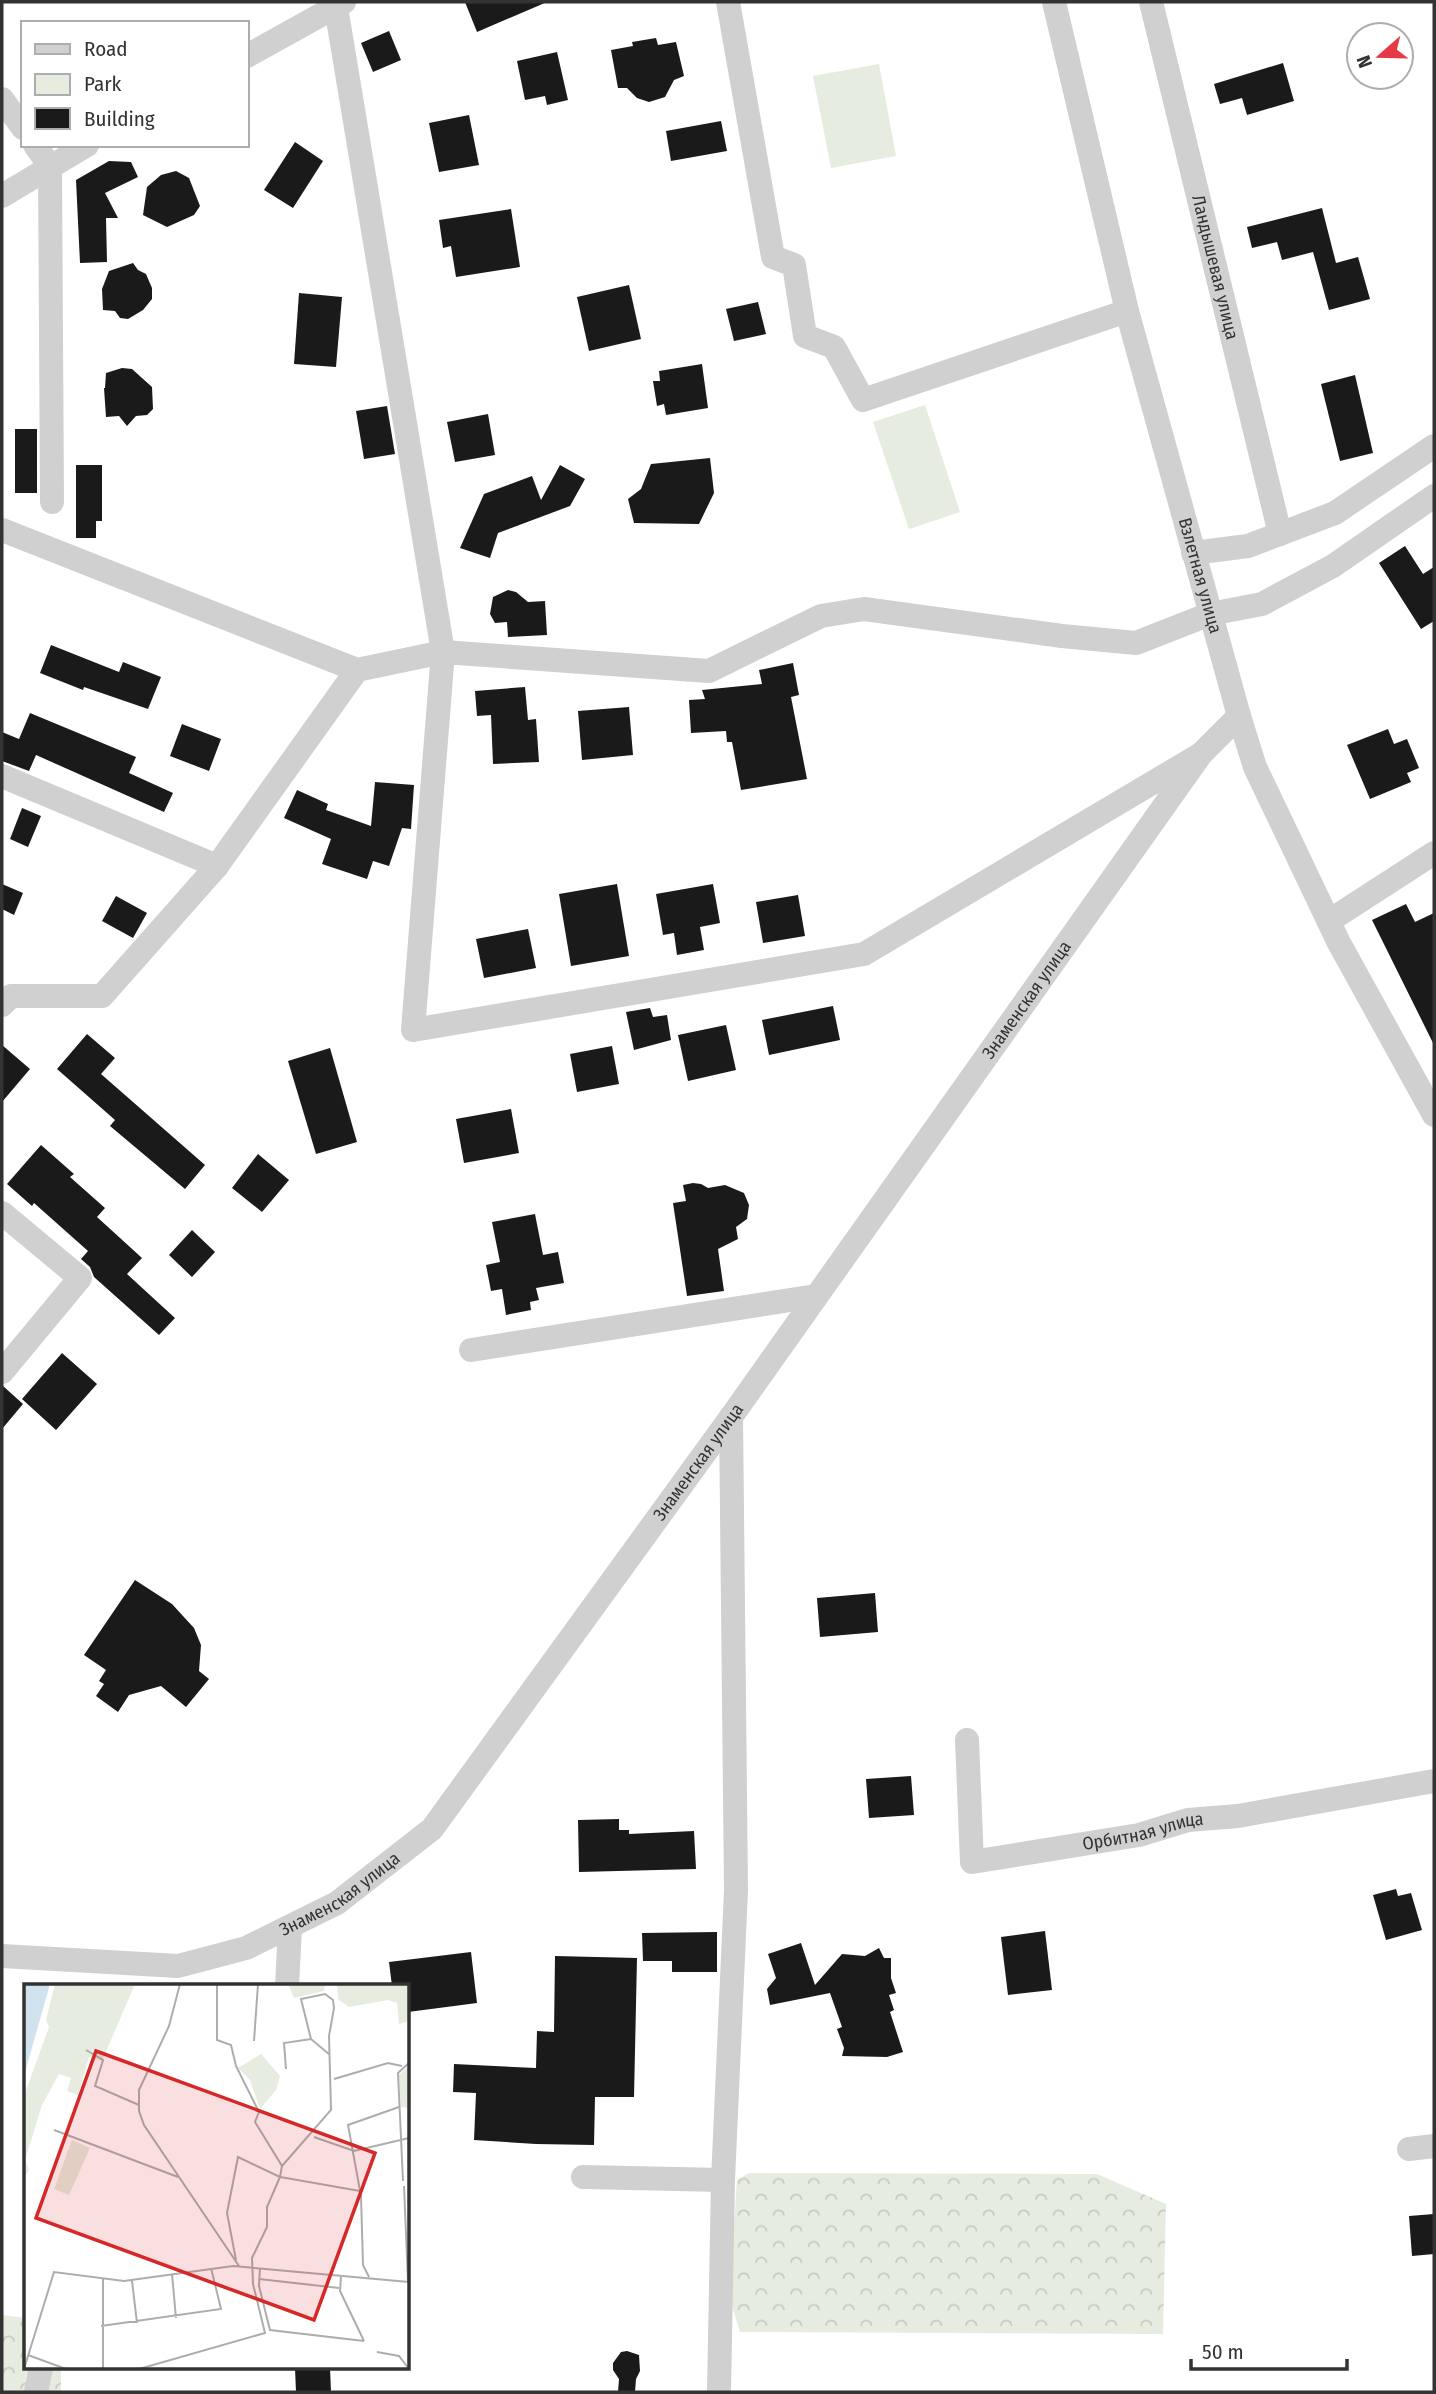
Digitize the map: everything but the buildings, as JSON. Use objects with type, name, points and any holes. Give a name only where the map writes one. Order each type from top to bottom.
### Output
[{"type":"street","points":[[728,2],[773,257],[794,265],[805,336],[834,346],[863,400],[1126,311]]},
{"type":"street","name":"Взлетная улица","points":[[1054,2],[1126,311],[1255,767],[1329,921],[1434,1115]]},
{"type":"street","name":"Ландышевая улица","points":[[1152,2],[1280,534]]},
{"type":"street","points":[[248,54],[340,4],[443,652],[412,1030],[863,954],[1201,754]]},
{"type":"street","points":[[2,99],[21,125]]},
{"type":"street","points":[[36,147],[50,166],[52,502]]},
{"type":"street","points":[[2,196],[83,147]]},
{"type":"street","points":[[1193,553],[1248,546],[1335,513],[1434,446]]},
{"type":"street","points":[[2,530],[357,670],[443,652],[709,671],[821,616],[864,609],[1062,636],[1136,643],[1210,614],[1262,604],[1333,566],[1434,496]]},
{"type":"street","points":[[2,1005],[11,996],[102,996],[218,866],[357,670]]},
{"type":"street","name":"Знаменская улица","points":[[2,1956],[178,1966],[246,1948],[337,1903],[432,1829],[730,1417],[1201,754],[1239,716]]},
{"type":"street","points":[[2,776],[218,866]]},
{"type":"street","points":[[1329,921],[1434,853]]},
{"type":"street","points":[[2,1213],[80,1278],[2,1372]]},
{"type":"street","points":[[471,1350],[816,1296]]},
{"type":"street","points":[[719,2392],[723,2180],[736,1890],[730,1417]]},
{"type":"street","name":"Орбитная улица","points":[[967,1740],[972,1862],[1139,1835],[1188,1820],[1238,1816],[1434,1781]]},
{"type":"street","points":[[287,1984],[290,1927]]},
{"type":"street","points":[[1409,2149],[1434,2146]]},
{"type":"street","points":[[583,2177],[723,2180]]},
{"type":"street","points":[[36,2392],[41,2370]]},
{"type":"green space","points":[[879,64],[896,156],[831,168],[813,76]]},
{"type":"green space","points":[[925,405],[960,512],[909,529],[873,422]]},
{"type":"green space","points":[[749,2173],[1097,2174],[1166,2204],[1163,2334],[740,2332],[729,2296],[737,2180]]},
{"type":"green space","points":[[2,2315],[24,2318],[24,2370],[61,2370],[61,2392],[2,2392]]}]
